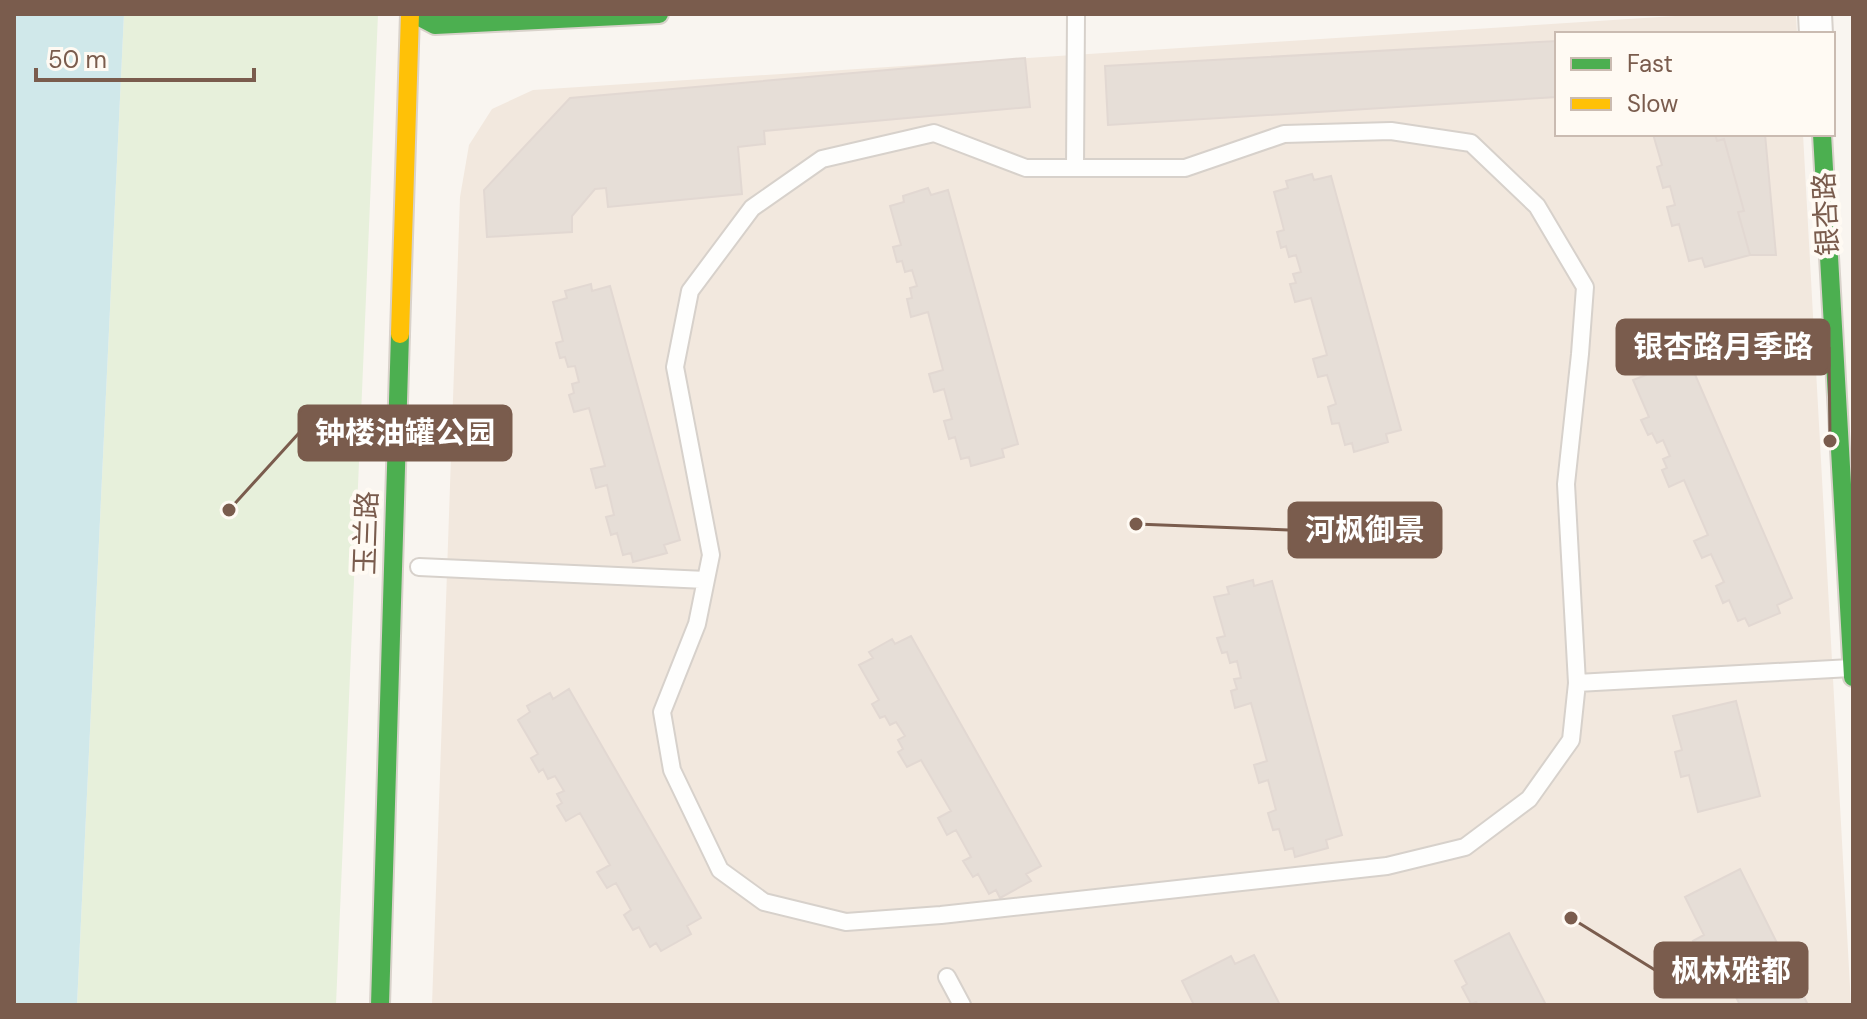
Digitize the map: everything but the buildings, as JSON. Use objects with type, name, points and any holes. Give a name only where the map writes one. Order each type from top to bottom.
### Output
[{"type":"street","points":[[412,14],[435,27],[659,14]]},
{"type":"street","name":"玉兰路","points":[[380,1005],[412,14]]},
{"type":"street","name":"银杏路","points":[[1822,136],[1853,677]]},
{"type":"lane","points":[[1075,168],[1076,14]]},
{"type":"lane","points":[[1391,131],[1471,143],[1537,206],[1585,287],[1566,484],[1577,683],[1571,740],[1529,799],[1465,847],[1387,866],[941,915],[846,922],[764,902],[720,870],[672,770],[662,712],[697,624],[711,555],[675,367],[690,291],[752,208],[822,159],[934,133],[1026,168],[1075,168],[1185,168],[1284,134],[1391,131]]},
{"type":"lane","points":[[419,567],[706,580]]},
{"type":"lane","points":[[1577,683],[1852,668]]},
{"type":"lane","points":[[947,977],[962,1005]]},
{"type":"shaded area","points":[[1706,14],[1796,14],[1797,32],[1555,32],[1555,136],[1803,136],[1851,1005],[432,1005],[460,197],[469,145],[492,109],[533,90]]},
{"type":"green space","points":[[124,14],[378,14],[336,1005],[77,1005]]},
{"type":"water","points":[[14,14],[124,14],[77,1005],[14,1005]]},
{"type":"traffic: fast","points":[[414,14],[435,25],[659,14]]},
{"type":"traffic: fast","points":[[1822,136],[1853,677]]},
{"type":"traffic: fast","points":[[380,1005],[400,334]]},
{"type":"traffic: slow","points":[[400,334],[410,14]]},
{"type":"place","name":"银杏路月季路","points":[[1830,441]]},
{"type":"place","name":"钟楼油罐公园","points":[[229,510]]},
{"type":"place","name":"河枫御景","points":[[1136,524]]},
{"type":"place","name":"枫林雅都","points":[[1571,918]]}]
